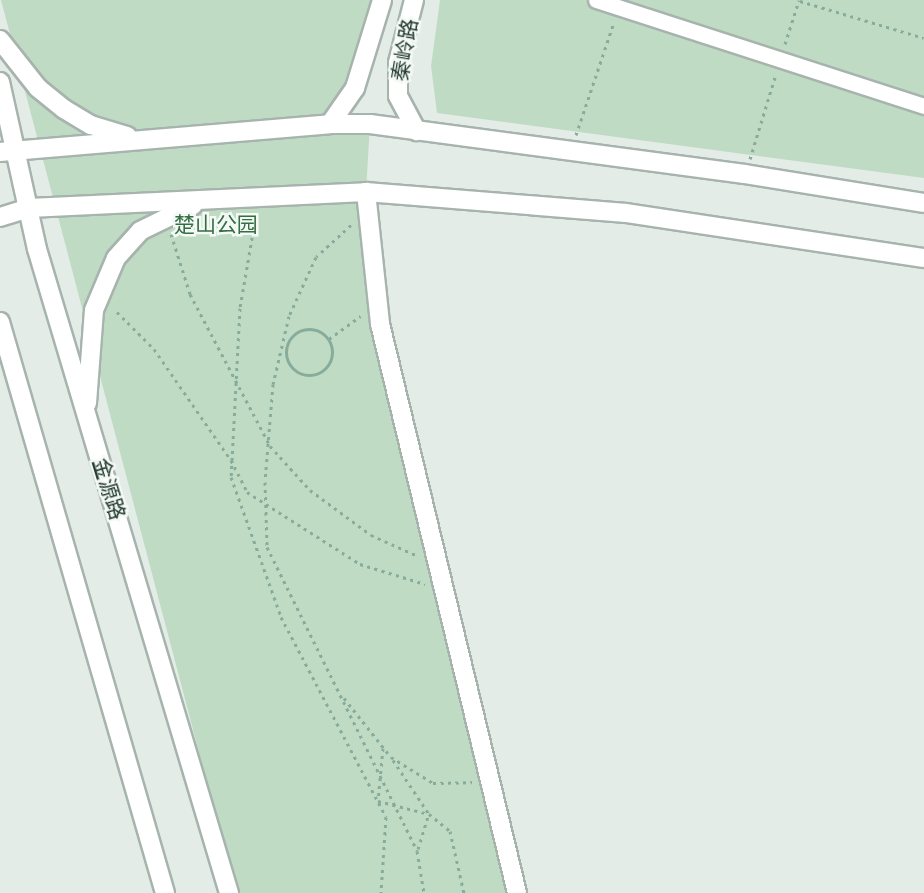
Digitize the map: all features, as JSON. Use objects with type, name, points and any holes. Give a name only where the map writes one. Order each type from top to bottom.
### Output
[{"type":"main road","name":"秦岭路","points":[[330,124],[355,88],[382,0]]},
{"type":"main road","name":"秦岭路","points":[[414,0],[398,63],[398,96],[417,131]]},
{"type":"main road","points":[[0,40],[38,88],[64,109],[91,125],[138,139]]},
{"type":"main road","name":"金源路","points":[[0,82],[8,150],[28,208],[86,414],[229,893]]},
{"type":"main road","points":[[8,150],[330,124],[370,124],[745,174],[924,203]]},
{"type":"main road","points":[[0,217],[28,208],[260,199],[366,192],[626,213],[924,258]]},
{"type":"main road","points":[[366,192],[366,212],[380,324],[518,893]]},
{"type":"main road","points":[[86,414],[94,310],[116,258],[140,231],[199,201]]},
{"type":"main road","points":[[0,322],[165,893]]},
{"type":"main road","points":[[0,355],[14,371]]},
{"type":"street","points":[[596,0],[924,106]]},
{"type":"path","points":[[745,174],[799,0],[924,38]]},
{"type":"path","points":[[570,151],[619,8]]},
{"type":"path","points":[[260,199],[240,308],[231,477],[281,617],[386,817],[381,893]]},
{"type":"path","points":[[366,212],[316,257],[289,316],[273,384],[266,504],[267,547],[417,851],[424,893]]},
{"type":"path","points":[[170,232],[190,294],[236,376],[270,446],[310,490],[371,535],[438,565]]},
{"type":"path","points":[[117,312],[154,349],[231,460],[247,492],[360,564],[444,590]]},
{"type":"path","points":[[329,339],[353,322]]},
{"type":"path","points":[[309,329],[329,339],[331,361],[321,372],[299,373],[289,363],[287,348],[294,334],[309,329]]},
{"type":"path","points":[[339,692],[391,757],[429,814],[450,831],[464,893]]},
{"type":"path","points":[[378,801],[383,748]]},
{"type":"path","points":[[391,757],[434,783],[490,781]]},
{"type":"path","points":[[378,801],[429,814]]},
{"type":"path","points":[[417,851],[429,814]]},
{"type":"green space","name":"楚山公园","points":[[1,0],[382,0],[367,57],[330,123],[370,124],[366,192],[380,324],[517,893],[236,893]]},
{"type":"green space","points":[[440,0],[924,0],[924,178],[437,113],[431,66]]}]
